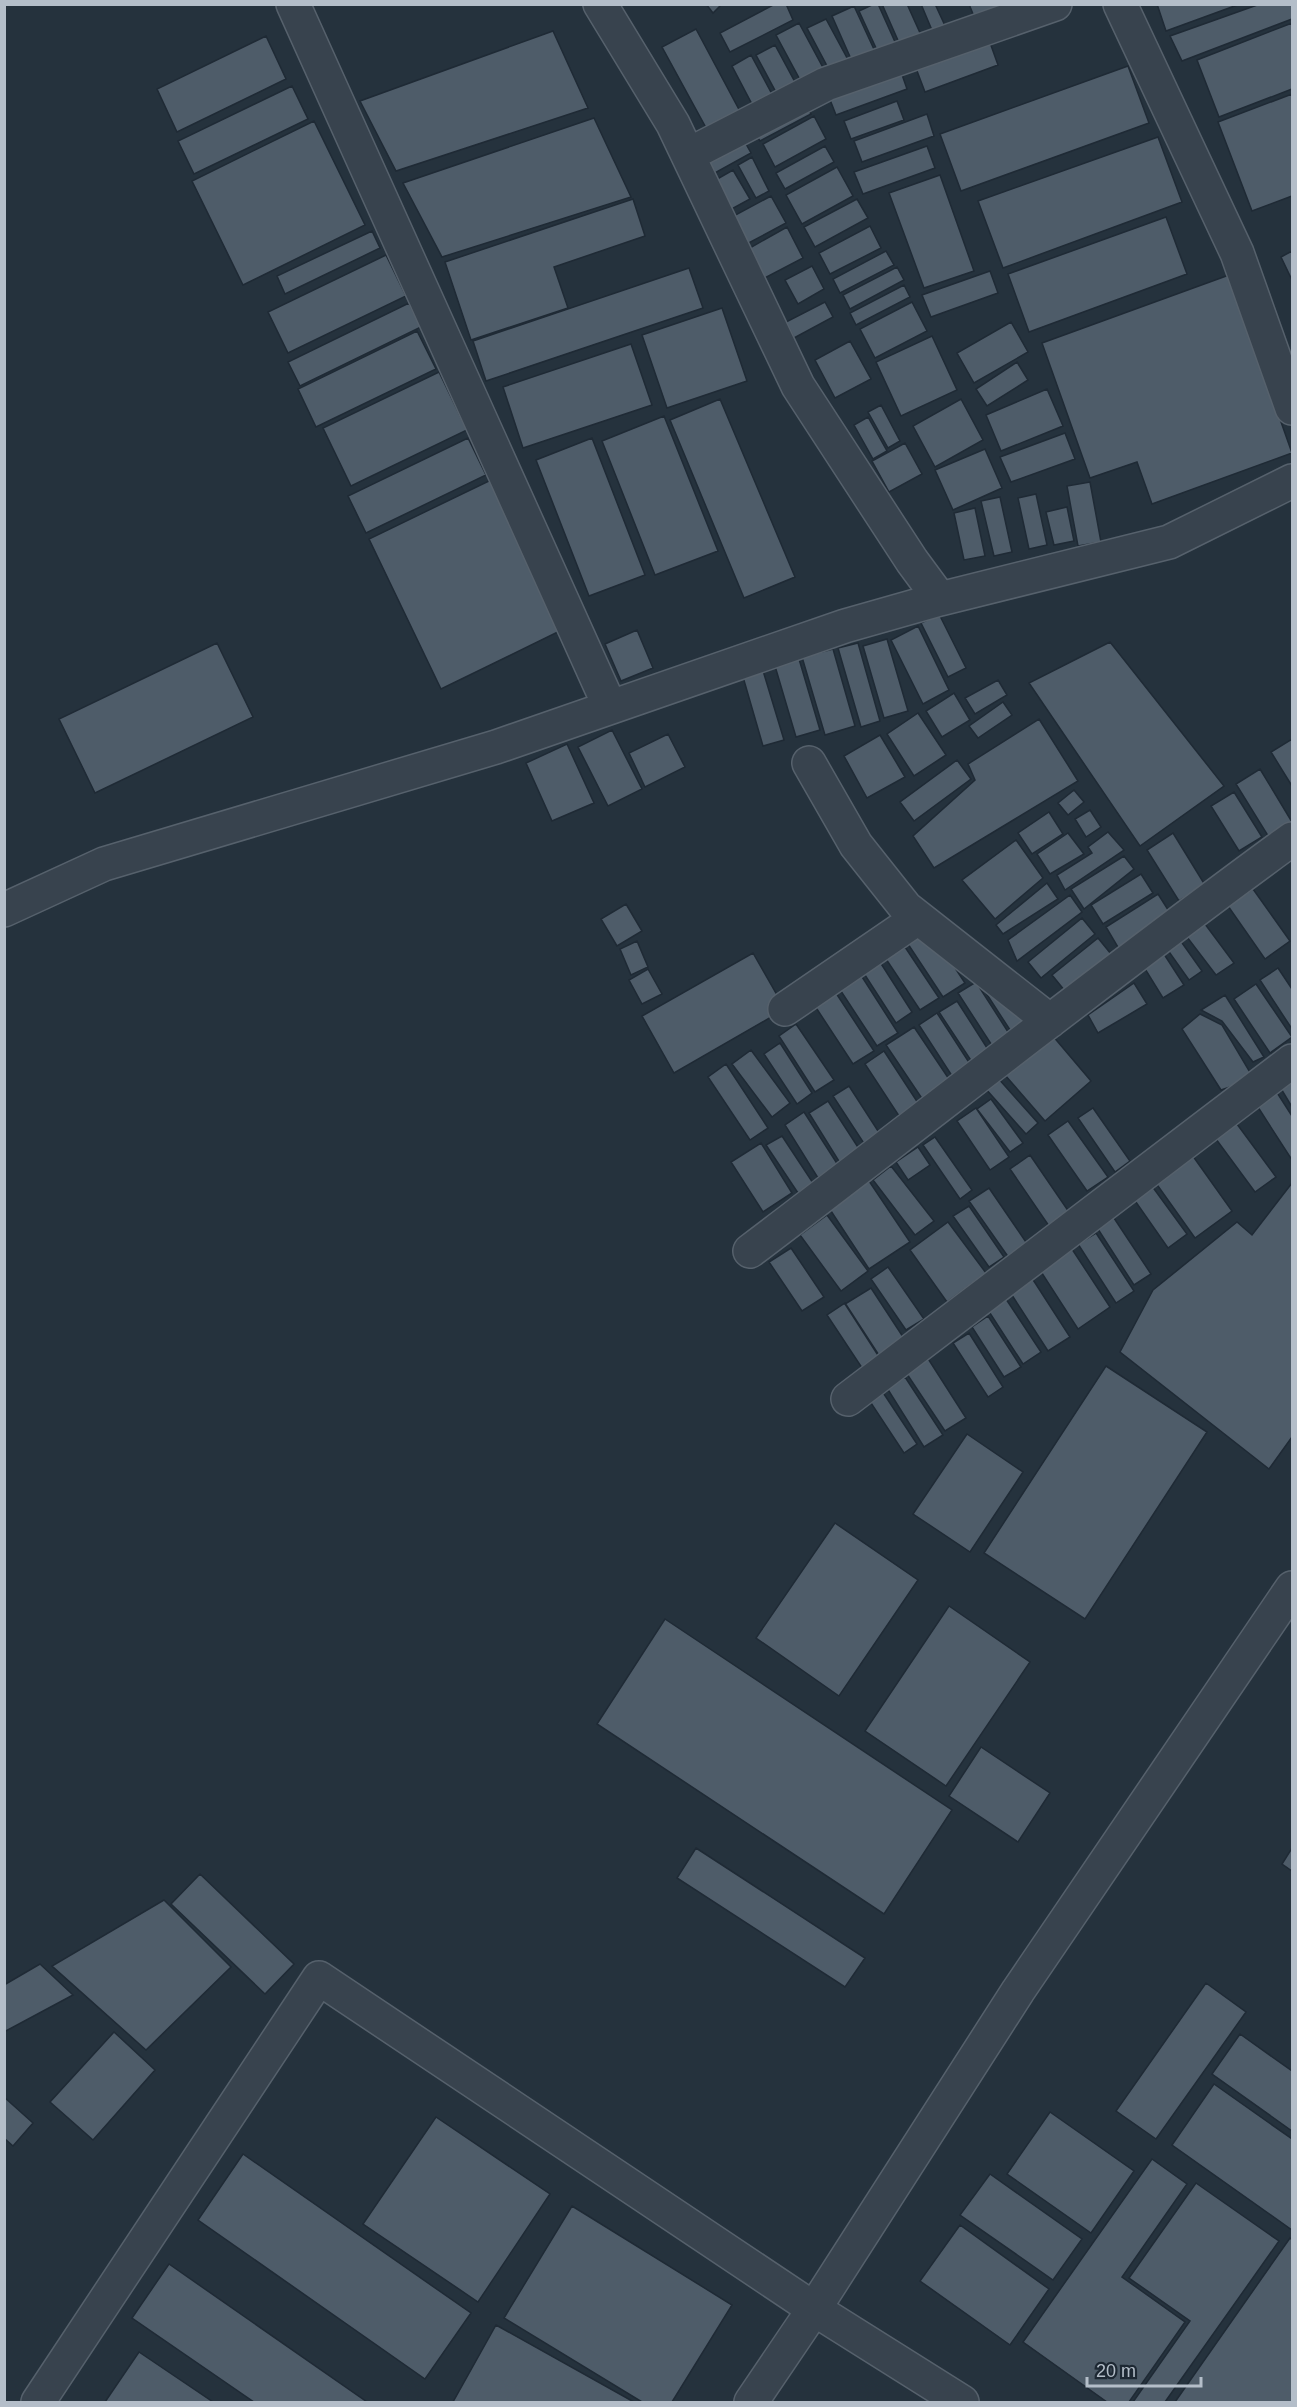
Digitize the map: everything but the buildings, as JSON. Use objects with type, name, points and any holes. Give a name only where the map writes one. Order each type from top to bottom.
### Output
[{"type":"street","points":[[293,4],[610,707]]},
{"type":"street","points":[[600,4],[673,124],[798,386],[912,561],[940,599]]},
{"type":"street","points":[[688,155],[826,84],[842,81],[1055,4]]},
{"type":"street","points":[[1120,4],[1237,254],[1293,408]]},
{"type":"street","points":[[4,910],[104,864],[410,774],[845,626],[940,599],[1169,542],[1293,481]]},
{"type":"street","points":[[809,763],[856,845],[906,908],[1050,1021]]},
{"type":"street","points":[[750,1251],[1153,940],[1293,839]]},
{"type":"street","points":[[785,1009],[918,918]]},
{"type":"street","points":[[848,1399],[1293,1061]]},
{"type":"street","points":[[751,2403],[814,2310],[1018,1991],[1293,1588]]},
{"type":"street","points":[[38,2403],[319,1978],[814,2310],[962,2403]]}]
